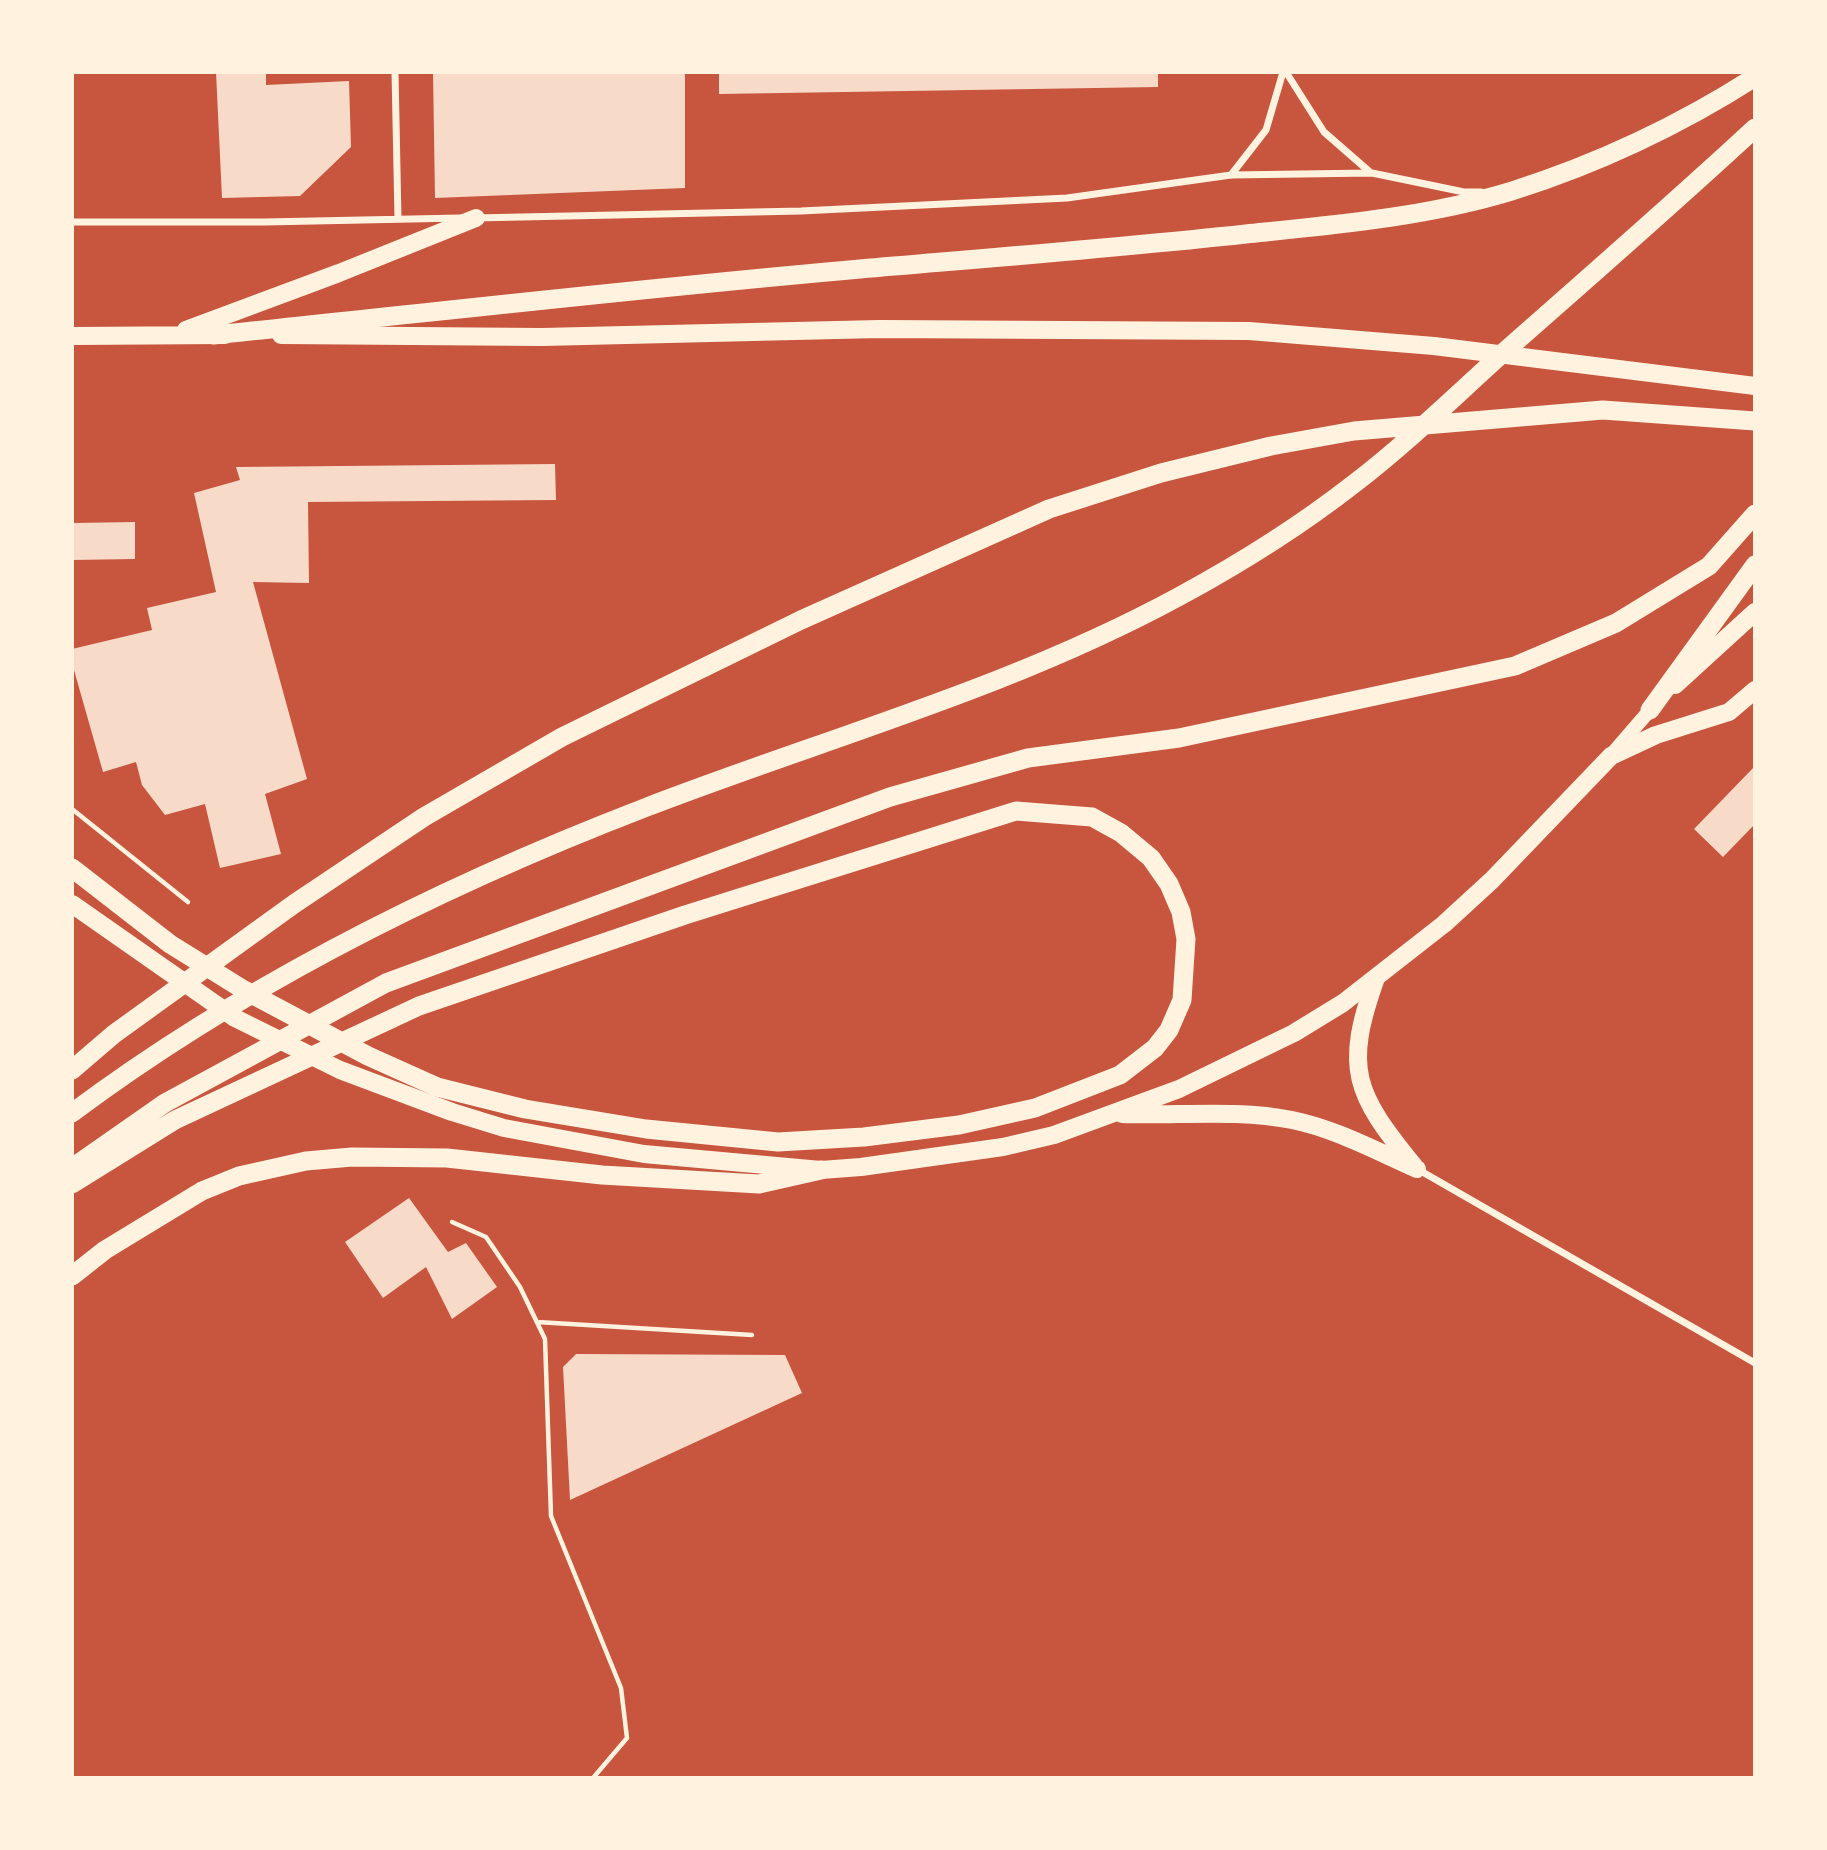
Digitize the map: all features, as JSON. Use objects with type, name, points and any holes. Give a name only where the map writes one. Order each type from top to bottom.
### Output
[{"type":"highway","points":[[213,335],[831,272],[1301,228],[1439,208],[1512,191],[1644,139],[1711,105],[1755,77]]},
{"type":"highway","points":[[72,1114],[138,1064],[339,943],[498,868],[647,807],[961,695],[1075,647],[1202,583],[1272,542],[1357,482],[1755,128]]},
{"type":"highway","points":[[72,1070],[114,1034],[294,904],[424,817],[562,737],[939,555],[1049,509],[1161,473],[1270,446],[1354,431],[1603,410],[1755,421]]},
{"type":"highway","points":[[72,1168],[386,983],[890,797],[978,772],[1028,758],[1179,738],[1515,666],[1616,623],[1709,566],[1755,514]]},
{"type":"highway","points":[[1650,710],[1755,565]]},
{"type":"highway","points":[[72,868],[170,944],[244,990],[368,1056],[437,1087],[525,1109],[646,1129],[778,1142],[864,1137],[959,1125],[1035,1108],[1121,1075],[1155,1048],[1169,1030],[1182,1000],[1186,939],[1181,912],[1169,884],[1150,858],[1121,833],[1092,817],[1016,811],[685,915],[419,1006],[170,1112],[72,1184]]},
{"type":"highway","points":[[72,1276],[105,1250],[202,1191],[239,1176],[306,1161],[352,1157],[447,1158],[602,1175],[759,1184],[821,1170]]},
{"type":"main road","points":[[172,335],[339,274],[476,218]]},
{"type":"main road","points":[[72,336],[542,337],[879,329],[1249,331],[1434,346],[1755,386]]},
{"type":"main road","points":[[72,904],[235,1018],[391,1092],[504,1128],[644,1154],[821,1170],[1003,1147],[1054,1135],[1179,1089],[1294,1033],[1376,978],[1444,924],[1492,880],[1650,710],[1721,639],[1755,612]]},
{"type":"main road","points":[[1611,755],[1656,735],[1729,712],[1755,690]]},
{"type":"main road","points":[[1376,978],[1361,1020],[1357,1056],[1363,1093],[1383,1128],[1416,1169]]},
{"type":"main road","points":[[1113,1114],[1244,1115],[1292,1120],[1339,1135],[1416,1169]]},
{"type":"street","points":[[395,72],[398,219]]},
{"type":"street","points":[[1285,72],[1324,132],[1372,173]]},
{"type":"street","points":[[1231,175],[1266,130],[1285,72]]},
{"type":"street","points":[[72,222],[801,211],[1067,198],[1231,175],[1372,173],[1464,192],[1512,191]]},
{"type":"street","points":[[1416,1169],[1755,1363]]},
{"type":"path","points":[[72,809],[188,902]]},
{"type":"path","points":[[452,1222],[486,1237],[520,1287],[545,1339],[551,1516],[621,1688],[628,1738],[593,1778]]},
{"type":"path","points":[[537,1322],[752,1335]]},
{"type":"building","points":[[216,72],[266,72],[266,85],[349,81],[351,147],[300,196],[222,198]]},
{"type":"building","points":[[433,72],[685,72],[685,188],[435,198]]},
{"type":"building","points":[[719,72],[1158,72],[1158,87],[719,94]]},
{"type":"building","points":[[555,464],[556,500],[308,502],[309,583],[253,582],[307,779],[265,794],[281,854],[220,868],[205,804],[165,815],[142,785],[136,762],[103,772],[72,663],[72,649],[152,630],[147,608],[216,592],[194,493],[240,480],[236,467]]},
{"type":"building","points":[[135,522],[135,559],[72,560],[72,523]]},
{"type":"building","points":[[1755,766],[1755,824],[1723,857],[1694,829]]},
{"type":"building","points":[[409,1198],[448,1252],[466,1243],[497,1287],[452,1319],[426,1267],[383,1298],[345,1242]]},
{"type":"building","points":[[576,1354],[785,1355],[802,1393],[570,1500],[563,1367]]}]
